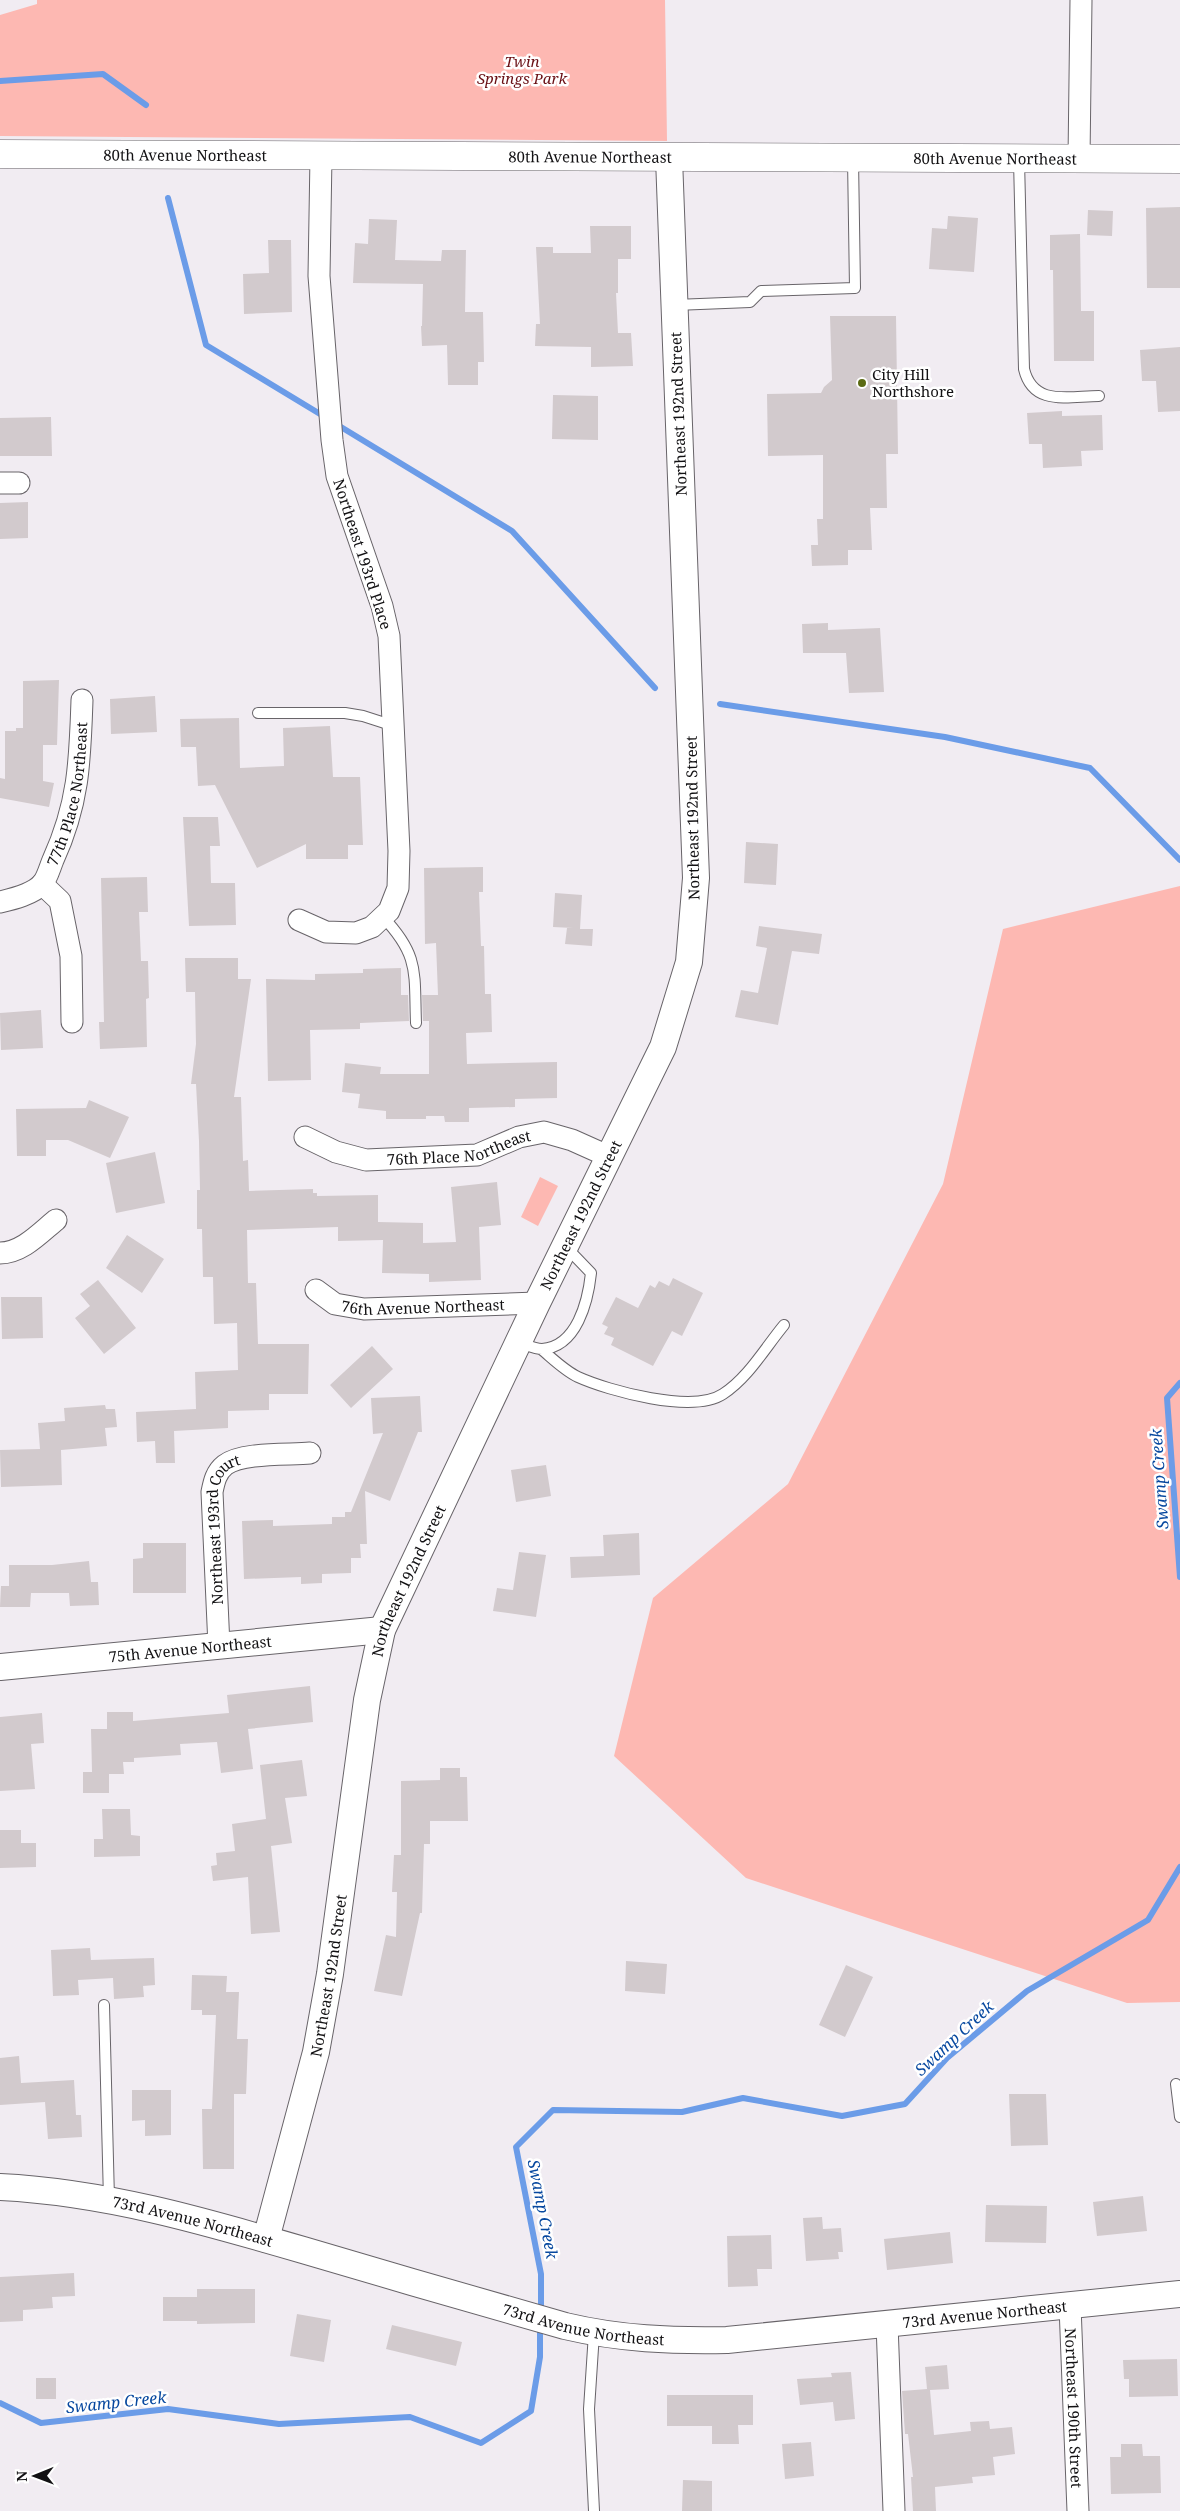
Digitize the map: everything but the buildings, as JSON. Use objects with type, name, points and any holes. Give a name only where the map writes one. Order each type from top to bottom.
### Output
[{"type":"main road","name":"80th Avenue Northeast","points":[[0,154],[1180,159]]},
{"type":"street","points":[[1079,159],[1081,0]]},
{"type":"street","name":"Northeast 193rd Place","points":[[299,920],[326,932],[356,932],[372,926],[389,911],[398,888],[400,851],[389,636],[382,606],[337,476],[332,440],[320,276],[321,156]]},
{"type":"street","name":"Northeast 192nd Street","points":[[266,2239],[316,2052],[330,1974],[367,1700],[382,1630],[530,1346],[537,1302],[663,1047],[689,962],[696,878],[669,158]]},
{"type":"street","name":"77th Place Northeast","points":[[0,902],[18,898],[42,884],[63,839],[80,771],[82,700]]},
{"type":"street","name":"77th Place Northeast","points":[[42,884],[60,901],[70,956],[72,1022]]},
{"type":"street","name":"76th Place Northeast","points":[[305,1137],[336,1152],[366,1160],[477,1155],[519,1137],[544,1132],[572,1140],[610,1157]]},
{"type":"street","points":[[0,1254],[9,1253],[23,1246],[56,1220]]},
{"type":"street","name":"76th Avenue Northeast","points":[[316,1290],[335,1304],[364,1310],[537,1302]]},
{"type":"street","name":"Northeast 193rd Court","points":[[219,1646],[212,1492],[216,1477],[226,1465],[241,1458],[310,1453]]},
{"type":"street","name":"75th Avenue Northeast","points":[[0,1667],[382,1630]]},
{"type":"street","name":"73rd Avenue Northeast","points":[[0,2187],[44,2189],[132,2204],[266,2239],[565,2326],[594,2333],[658,2341],[727,2340],[1180,2294]]},
{"type":"street","name":"Northeast 190th Street","points":[[1070,2306],[1078,2511]]},
{"type":"street","points":[[887,2324],[894,2511]]},
{"type":"lane","points":[[674,305],[750,302],[761,291],[855,288],[853,158]]},
{"type":"lane","points":[[1019,158],[1024,369],[1027,382],[1044,397],[1099,396]]},
{"type":"lane","points":[[258,713],[345,713],[363,716],[394,726]]},
{"type":"lane","points":[[383,917],[396,930],[410,952],[413,964],[416,1023]]},
{"type":"lane","points":[[530,1346],[554,1346],[573,1332],[588,1300],[591,1273],[566,1246]]},
{"type":"lane","points":[[530,1346],[576,1377],[616,1391],[649,1398],[681,1401],[709,1400],[722,1395],[739,1381],[784,1325]]},
{"type":"lane","points":[[104,2005],[109,2200]]},
{"type":"lane","points":[[1176,2084],[1180,2117]]},
{"type":"lane","points":[[594,2333],[589,2409],[594,2511]]},
{"type":"green space","name":"Twin Springs Park","points":[[37,0],[665,0],[667,141],[0,136],[0,15],[37,4]]},
{"type":"green space","points":[[1180,886],[1180,2002],[1127,2003],[746,1878],[614,1756],[653,1598],[788,1484],[943,1184],[1003,929]]},
{"type":"green space","points":[[540,1177],[558,1186],[538,1226],[521,1217]]},
{"type":"waterway","points":[[0,81],[103,74],[146,105]]},
{"type":"waterway","points":[[168,198],[206,345],[325,417]]},
{"type":"waterway","points":[[336,424],[512,531],[655,688]]},
{"type":"waterway","points":[[720,704],[945,737],[1090,768],[1180,860]]},
{"type":"waterway","name":"Swamp Creek","points":[[1180,1383],[1167,1398],[1180,1577]]},
{"type":"waterway","name":"Swamp Creek","points":[[541,2312],[541,2274],[516,2147],[553,2110],[682,2112],[743,2098],[842,2116],[905,2104],[947,2058],[1027,1991],[1148,1920],[1180,1867]]},
{"type":"waterway","name":"Swamp Creek","points":[[0,2403],[41,2423],[168,2409],[279,2424],[410,2417],[481,2443],[531,2411],[540,2357],[540,2325]]},
{"type":"place","name":"City Hill Northshore","points":[[862,383]]}]
